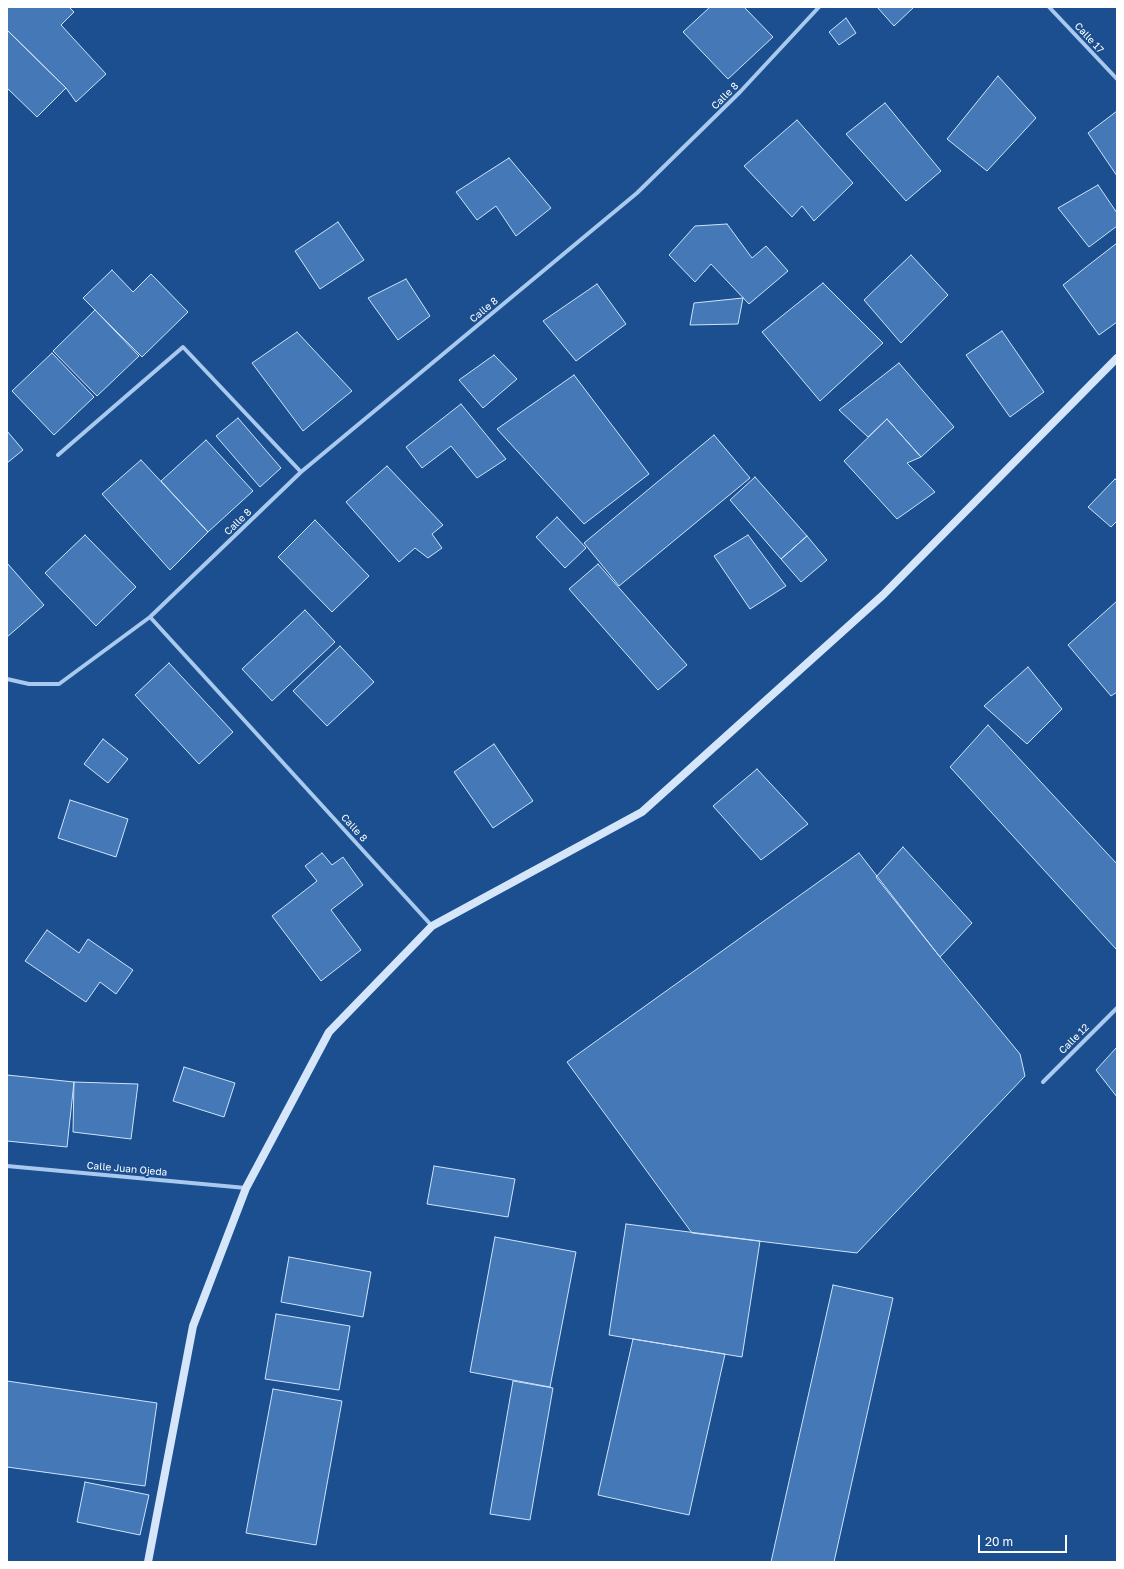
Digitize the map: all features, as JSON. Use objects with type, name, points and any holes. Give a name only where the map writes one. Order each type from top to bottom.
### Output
[{"type":"street","name":"Calle 8","points":[[7,679],[29,684],[59,684],[150,617],[300,472],[637,193],[740,92],[819,7]]},
{"type":"street","name":"Calle 17","points":[[1049,7],[1117,79]]},
{"type":"street","points":[[58,455],[183,347],[300,472]]},
{"type":"street","points":[[148,1562],[193,1326],[246,1188],[329,1032],[432,926],[642,812],[883,595],[1117,358]]},
{"type":"street","name":"Calle 8","points":[[150,617],[432,926]]},
{"type":"street","name":"Calle 12","points":[[1043,1082],[1117,1008]]},
{"type":"street","name":"Calle Juan Ojeda","points":[[7,1166],[246,1188]]},
{"type":"building","points":[[7,7],[69,7],[74,12],[61,25],[106,74],[76,102],[66,88],[7,30]]},
{"type":"building","points":[[710,7],[744,7],[773,37],[728,79],[683,32]]},
{"type":"building","points":[[877,7],[914,7],[894,26]]},
{"type":"building","points":[[846,18],[856,33],[839,45],[829,32]]},
{"type":"building","points":[[7,30],[66,88],[37,117],[7,88]]},
{"type":"building","points":[[998,76],[1036,118],[987,171],[947,139]]},
{"type":"building","points":[[885,103],[941,171],[906,201],[846,134]]},
{"type":"building","points":[[1117,111],[1117,176],[1088,133]]},
{"type":"building","points":[[797,120],[853,183],[814,221],[802,206],[792,217],[744,166]]},
{"type":"building","points":[[509,158],[551,208],[516,236],[496,206],[477,220],[456,192]]},
{"type":"building","points":[[1098,185],[1117,213],[1117,226],[1089,247],[1058,208]]},
{"type":"building","points":[[338,222],[364,260],[320,289],[295,251]]},
{"type":"building","points":[[727,224],[752,258],[766,246],[788,271],[749,304],[711,264],[695,282],[669,255],[695,226]]},
{"type":"building","points":[[1117,243],[1117,322],[1099,335],[1063,285]]},
{"type":"building","points":[[911,255],[948,295],[901,343],[864,300]]},
{"type":"building","points":[[112,270],[133,292],[151,274],[188,312],[142,357],[83,298]]},
{"type":"building","points":[[406,279],[430,316],[398,340],[368,298]]},
{"type":"building","points":[[823,283],[883,343],[820,401],[762,332]]},
{"type":"building","points":[[597,284],[626,324],[576,361],[543,321]]},
{"type":"building","points":[[743,298],[738,324],[690,325],[694,303]]},
{"type":"building","points":[[95,310],[139,356],[97,396],[53,351]]},
{"type":"building","points":[[1002,331],[1044,392],[1010,417],[966,355]]},
{"type":"building","points":[[297,332],[352,391],[303,431],[252,363]]},
{"type":"building","points":[[52,353],[94,397],[54,435],[12,391]]},
{"type":"building","points":[[494,355],[517,379],[483,408],[459,380]]},
{"type":"building","points":[[899,363],[954,427],[921,457],[887,419],[868,437],[839,410]]},
{"type":"building","points":[[574,375],[649,474],[584,524],[497,429]]},
{"type":"building","points":[[461,404],[506,459],[477,478],[451,446],[422,468],[406,447]]},
{"type":"building","points":[[238,418],[281,468],[260,487],[216,436]]},
{"type":"building","points":[[887,419],[921,457],[907,463],[935,492],[897,519],[844,461]]},
{"type":"building","points":[[7,431],[23,450],[7,463]]},
{"type":"building","points":[[714,435],[750,478],[619,586],[584,543]]},
{"type":"building","points":[[206,440],[253,491],[208,532],[161,481]]},
{"type":"building","points":[[141,460],[208,532],[170,570],[102,494]]},
{"type":"building","points":[[387,466],[443,525],[432,534],[442,548],[428,558],[415,548],[399,562],[346,502]]},
{"type":"building","points":[[755,477],[807,536],[781,559],[730,500]]},
{"type":"building","points":[[1115,479],[1117,481],[1117,521],[1111,527],[1088,507]]},
{"type":"building","points":[[557,517],[586,548],[565,568],[536,537]]},
{"type":"building","points":[[315,520],[369,576],[332,612],[278,557]]},
{"type":"building","points":[[85,535],[136,587],[96,626],[45,573]]},
{"type":"building","points":[[748,535],[786,586],[750,609],[714,556]]},
{"type":"building","points":[[807,536],[827,560],[801,582],[781,559]]},
{"type":"building","points":[[7,563],[44,605],[7,637]]},
{"type":"building","points":[[598,564],[687,665],[658,690],[569,589]]},
{"type":"building","points":[[1117,601],[1117,692],[1111,696],[1068,645]]},
{"type":"building","points":[[305,610],[335,642],[272,701],[242,669]]},
{"type":"building","points":[[340,646],[374,682],[327,726],[293,691]]},
{"type":"building","points":[[169,663],[233,732],[199,764],[135,695]]},
{"type":"building","points":[[1028,667],[1062,709],[1027,744],[984,706]]},
{"type":"building","points":[[988,725],[1117,864],[1116,949],[950,767]]},
{"type":"building","points":[[103,739],[128,759],[108,783],[84,764]]},
{"type":"building","points":[[494,744],[533,801],[493,828],[454,772]]},
{"type":"building","points":[[757,769],[808,824],[761,860],[713,806]]},
{"type":"building","points":[[70,800],[128,819],[116,857],[58,838]]},
{"type":"building","points":[[903,847],[972,923],[940,957],[876,877]]},
{"type":"building","points":[[322,853],[332,865],[343,857],[363,885],[331,910],[361,950],[321,981],[272,916],[317,881],[305,866]]},
{"type":"building","points":[[859,853],[940,957],[1020,1054],[1025,1076],[857,1253],[692,1233],[567,1062]]},
{"type":"building","points":[[47,930],[79,953],[88,939],[133,970],[116,994],[100,982],[86,1002],[25,961]]},
{"type":"building","points":[[1117,1047],[1117,1097],[1096,1070]]},
{"type":"building","points":[[184,1067],[235,1083],[224,1117],[173,1101]]},
{"type":"building","points":[[7,1075],[74,1082],[67,1147],[7,1141]]},
{"type":"building","points":[[74,1082],[138,1084],[131,1139],[73,1132]]},
{"type":"building","points":[[434,1166],[515,1179],[508,1217],[427,1204]]},
{"type":"building","points":[[626,1224],[760,1241],[742,1357],[609,1335]]},
{"type":"building","points":[[495,1237],[576,1252],[550,1387],[470,1372]]},
{"type":"building","points":[[289,1257],[371,1272],[363,1317],[281,1302]]},
{"type":"building","points":[[833,1285],[893,1298],[834,1562],[771,1562]]},
{"type":"building","points":[[276,1314],[350,1326],[339,1390],[265,1379]]},
{"type":"building","points":[[633,1339],[725,1354],[689,1515],[598,1495]]},
{"type":"building","points":[[7,1381],[157,1403],[145,1486],[7,1467]]},
{"type":"building","points":[[513,1381],[553,1388],[530,1520],[490,1514]]},
{"type":"building","points":[[273,1389],[342,1401],[316,1545],[246,1533]]},
{"type":"building","points":[[85,1482],[149,1495],[140,1535],[77,1522]]}]
